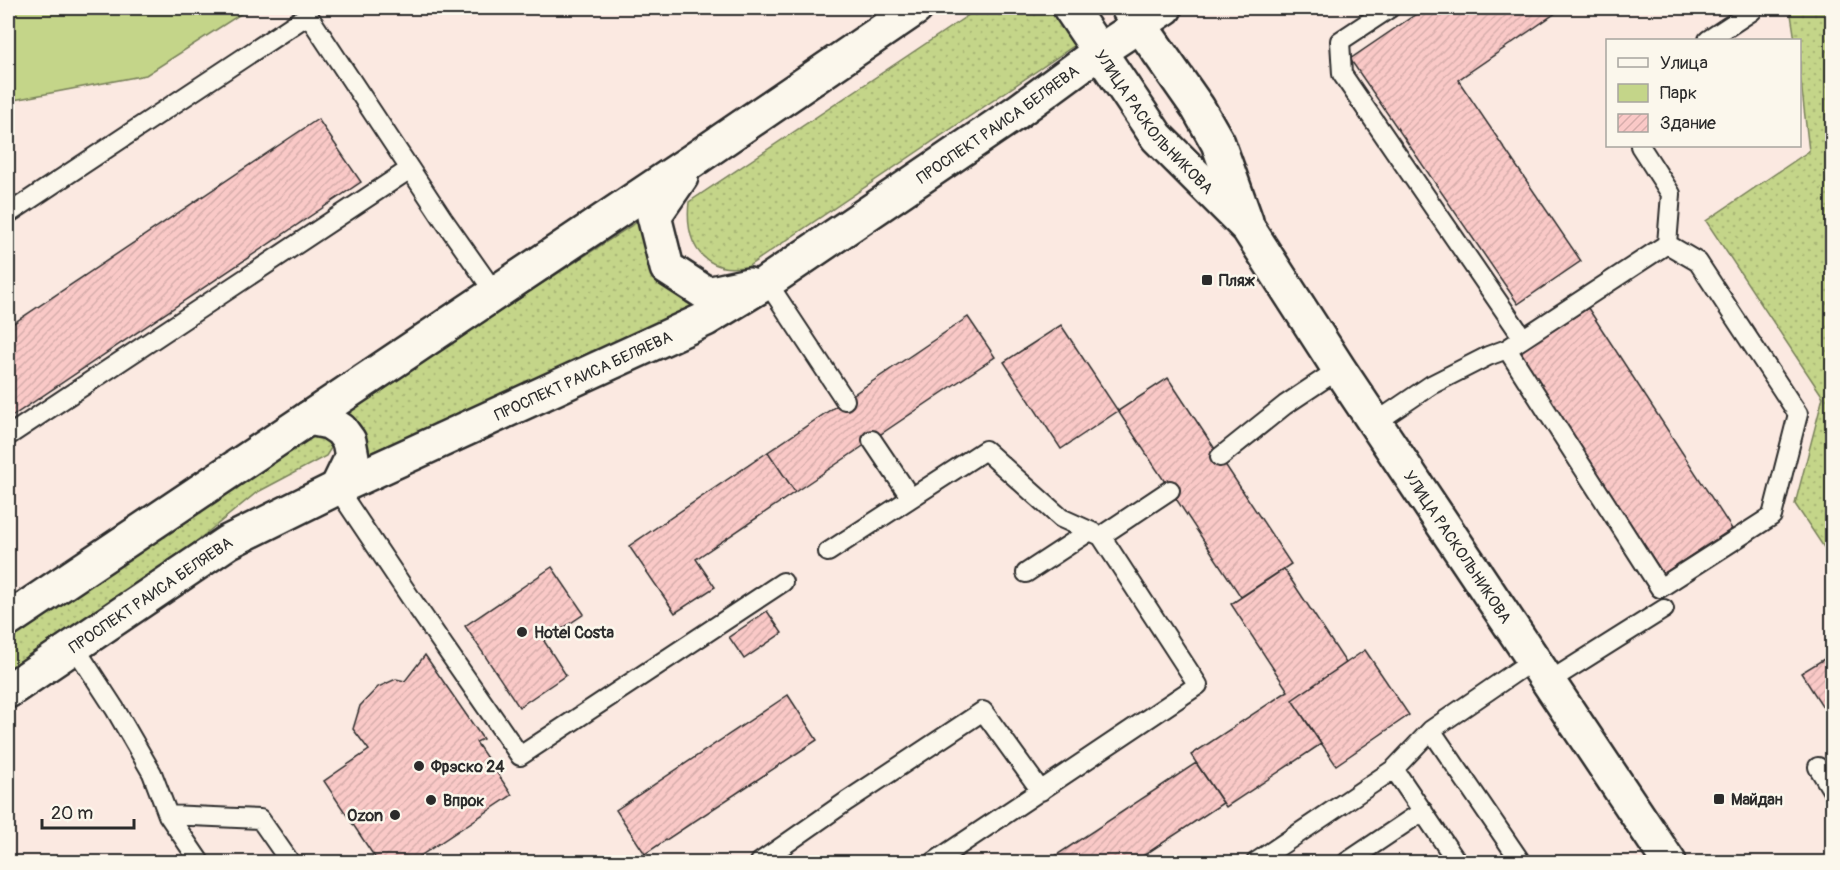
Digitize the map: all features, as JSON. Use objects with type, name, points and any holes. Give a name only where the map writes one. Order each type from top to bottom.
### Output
[{"type":"street","points":[[8,620],[916,8]]},
{"type":"street","name":"УЛИЦА РАСКОЛЬНИКОВА","points":[[1070,8],[1157,137],[1248,228],[1339,369],[1669,862]]},
{"type":"street","name":"УЛИЦА РАСКОЛЬНИКОВА","points":[[1144,14],[1218,143],[1248,228]]},
{"type":"street","name":"ПРОСПЕКТ РАИСА БЕЛЯЕВА","points":[[8,691],[228,543],[337,488],[706,319],[767,282],[1017,112],[1100,51],[1144,14]]},
{"type":"street","points":[[692,161],[654,216],[667,268],[707,294],[767,282]]},
{"type":"street","points":[[309,418],[329,422],[341,430],[349,441],[352,457],[337,488]]},
{"type":"lane","points":[[1390,8],[1340,40],[1342,74],[1523,338]]},
{"type":"lane","points":[[1710,39],[1752,11],[1750,8]]},
{"type":"lane","points":[[8,214],[308,15],[443,219],[495,293]]},
{"type":"lane","points":[[1641,147],[1671,194],[1666,244]]},
{"type":"lane","points":[[8,436],[410,169]]},
{"type":"lane","points":[[1375,423],[1431,385],[1507,349],[1666,244]]},
{"type":"lane","points":[[1507,349],[1660,588],[1772,516],[1798,414],[1698,262],[1666,244]]},
{"type":"lane","points":[[767,282],[846,400]]},
{"type":"lane","points":[[1220,457],[1285,405],[1339,369]]},
{"type":"lane","points":[[872,440],[911,498]]},
{"type":"lane","points":[[828,552],[985,450],[1061,518],[1095,533],[1198,685],[934,862]]},
{"type":"lane","points":[[337,488],[520,756],[783,582]]},
{"type":"lane","points":[[1026,573],[1170,490]]},
{"type":"lane","points":[[1256,862],[1394,769],[1431,730],[1540,671],[1664,609]]},
{"type":"lane","points":[[74,646],[115,709],[152,773],[168,815],[200,862]]},
{"type":"lane","points":[[760,862],[847,801],[984,711],[1041,790]]},
{"type":"lane","points":[[1431,730],[1521,862]]},
{"type":"lane","points":[[1818,767],[1833,790]]},
{"type":"lane","points":[[1394,769],[1458,862]]},
{"type":"lane","points":[[1347,862],[1423,811]]},
{"type":"lane","points":[[168,815],[260,819],[290,862]]},
{"type":"green space","points":[[8,8],[250,8],[146,75],[8,101]]},
{"type":"green space","points":[[979,8],[1059,8],[1081,41],[747,267],[723,267],[704,257],[693,242],[690,233],[689,202]]},
{"type":"green space","points":[[1790,8],[1832,8],[1832,553],[1825,549],[1795,504],[1823,397],[1706,221],[1809,151],[1801,83],[1801,39],[1795,39]]},
{"type":"green space","points":[[646,216],[661,278],[676,295],[699,308],[365,455],[343,413]]},
{"type":"green space","points":[[311,433],[322,435],[327,439],[331,448],[326,456],[256,493],[172,561],[8,674],[8,640]]},
{"type":"building","points":[[1425,8],[1563,8],[1458,80],[1581,261],[1518,304],[1350,59]]},
{"type":"building","points":[[318,119],[361,182],[8,419],[8,327]]},
{"type":"building","points":[[1588,308],[1732,529],[1663,574],[1519,352]]},
{"type":"building","points":[[968,317],[995,357],[795,492],[768,452]]},
{"type":"building","points":[[1061,325],[1118,411],[1061,449],[1004,362]]},
{"type":"building","points":[[1168,378],[1291,564],[1241,597],[1118,411]]},
{"type":"building","points":[[768,452],[795,492],[696,559],[715,587],[675,613],[629,546]]},
{"type":"building","points":[[552,567],[584,614],[544,641],[566,675],[519,707],[465,626]]},
{"type":"building","points":[[1284,569],[1346,663],[1292,700],[1321,744],[1226,807],[1191,755],[1288,691],[1231,604]]},
{"type":"building","points":[[767,611],[782,633],[744,659],[729,637]]},
{"type":"building","points":[[1365,650],[1409,715],[1336,765],[1292,700]]},
{"type":"building","points":[[1832,654],[1832,721],[1801,673]]},
{"type":"building","name":"Фрэско 24","points":[[425,655],[483,739],[476,742],[512,795],[411,862],[378,862],[324,781],[369,750],[353,729],[360,706],[378,687],[396,679],[405,681]]},
{"type":"building","points":[[788,695],[817,740],[645,854],[616,810]]},
{"type":"building","points":[[1196,763],[1223,803],[1134,862],[1046,862]]},
{"type":"building","points":[[645,854],[651,862],[632,862]]},
{"type":"place","name":"Пляж","points":[[1207,280]]},
{"type":"place","name":"Hotel Costa","points":[[522,632]]},
{"type":"place","name":"Фрэско 24","points":[[419,766]]},
{"type":"place","name":"Майдан","points":[[1719,799]]},
{"type":"place","name":"Впрок","points":[[431,800]]},
{"type":"place","name":"Ozon","points":[[395,815]]}]
